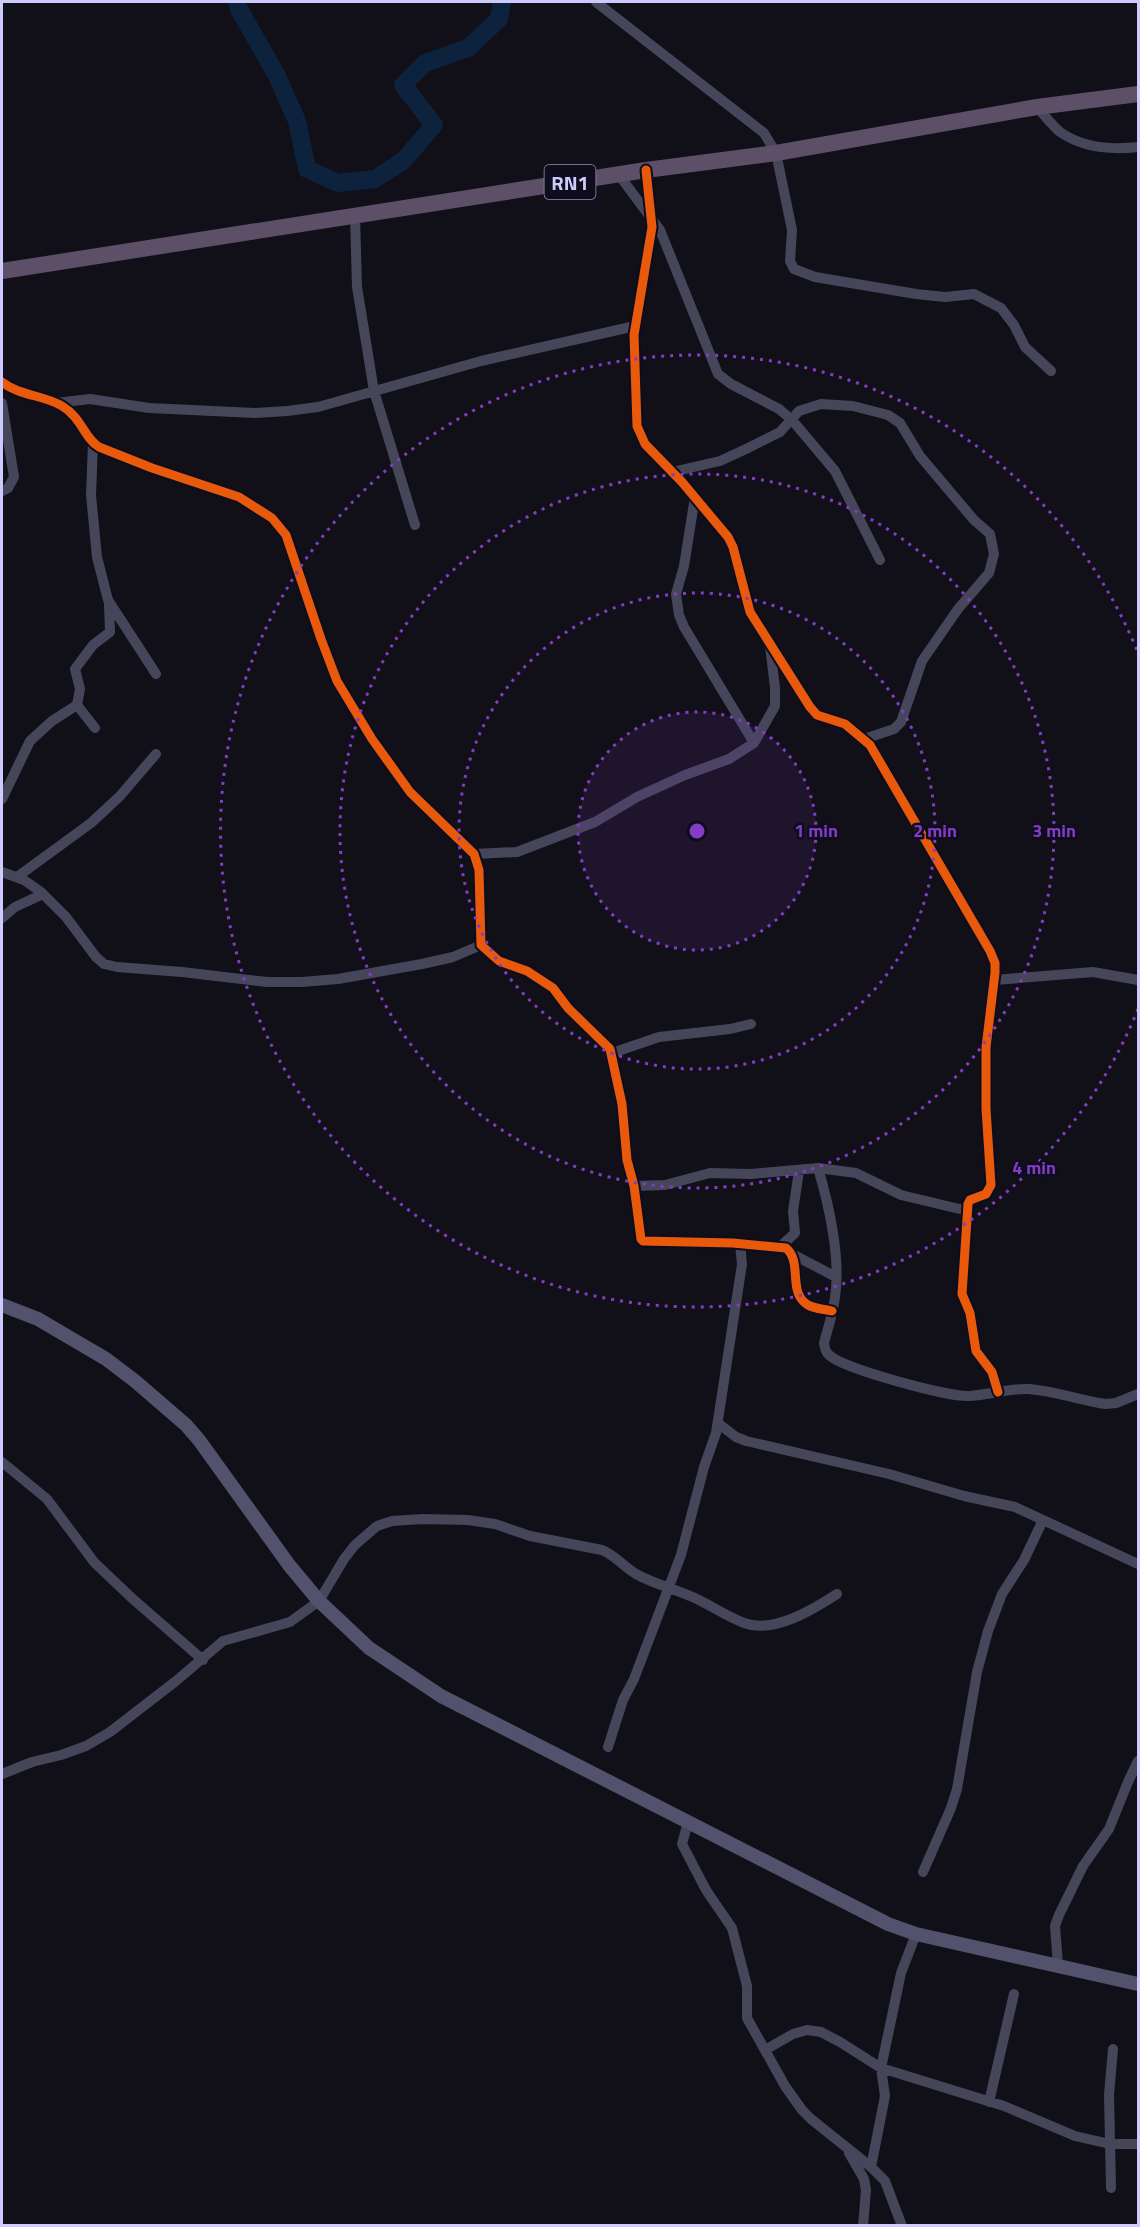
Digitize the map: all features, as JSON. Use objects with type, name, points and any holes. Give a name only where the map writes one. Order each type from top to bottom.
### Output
[{"type":"highway","name":"RN1","points":[[2,271],[619,174],[776,153],[1037,107],[1138,94]]},
{"type":"main road","points":[[2,1305],[38,1319],[106,1359],[142,1386],[186,1425],[280,1553],[319,1600],[369,1648],[441,1696],[888,1924],[916,1934],[1138,1984]]},
{"type":"street","points":[[596,2],[764,133],[776,153],[792,230],[790,261],[794,269],[815,277],[916,294],[945,297],[974,294],[1001,308],[1014,325],[1024,347],[1051,371]]},
{"type":"street","points":[[1037,107],[1058,130],[1086,144],[1115,149],[1138,147]]},
{"type":"street","points":[[646,170],[652,218],[635,326],[634,387],[637,426],[645,444],[695,497],[733,547],[750,612],[814,712],[845,724],[870,745],[995,963],[986,1058],[986,1109],[991,1185],[986,1194],[970,1200],[962,1294],[970,1313],[976,1351],[992,1372],[998,1392]]},
{"type":"street","points":[[619,174],[660,230],[718,374],[731,384],[779,409],[792,420],[835,471],[880,561]]},
{"type":"street","points":[[355,216],[357,287],[374,391],[415,525]]},
{"type":"street","points":[[56,403],[90,399],[149,408],[255,413],[318,407],[481,361],[635,326]]},
{"type":"street","points":[[2,382],[20,392],[63,406],[79,420],[93,443],[91,495],[97,557],[109,603],[110,632],[95,642],[76,666],[75,671],[80,689],[77,705],[52,721],[30,741],[2,799]]},
{"type":"street","points":[[2,403],[14,477],[8,488],[2,491]]},
{"type":"street","points":[[672,472],[720,461],[767,439],[780,432],[799,411],[807,408],[834,403],[853,405],[894,418],[907,432],[920,456],[992,539],[994,554],[989,573],[958,609],[922,661],[901,722],[894,729],[864,739]]},
{"type":"street","points":[[93,443],[152,468],[239,496],[249,501],[279,525],[293,552],[321,639],[343,693],[410,792],[474,854],[478,870],[481,945],[499,961],[527,971],[553,988],[568,1008],[607,1045],[612,1053],[622,1104],[627,1161],[634,1186],[640,1237],[643,1241],[781,1246],[836,1277]]},
{"type":"street","points":[[695,497],[684,566],[676,594],[679,615],[754,743]]},
{"type":"street","points":[[109,603],[156,674]]},
{"type":"street","points":[[474,854],[517,852],[595,822],[637,797],[685,775],[729,759],[754,743],[774,706],[775,688],[770,642]]},
{"type":"street","points":[[77,705],[95,728]]},
{"type":"street","points":[[17,877],[91,823],[120,796],[156,754]]},
{"type":"street","points":[[2,872],[17,877],[43,894],[66,917],[96,957],[104,964],[117,967],[267,982],[302,982],[338,979],[432,962],[453,957],[481,945]]},
{"type":"street","points":[[2,918],[15,907],[43,894]]},
{"type":"street","points":[[995,980],[1094,972],[1138,980]]},
{"type":"street","points":[[612,1053],[659,1038],[751,1024]]},
{"type":"street","points":[[634,1186],[665,1185],[710,1173],[751,1174],[819,1168],[856,1173],[901,1195],[968,1211]]},
{"type":"street","points":[[819,1168],[828,1207],[836,1277],[835,1299],[825,1349],[836,1360],[859,1369],[947,1394],[969,1396],[1031,1389],[1105,1404],[1116,1403],[1138,1394]]},
{"type":"street","points":[[781,1246],[795,1233],[793,1211],[799,1170]]},
{"type":"street","points":[[608,1747],[623,1700],[634,1679],[681,1555],[704,1467],[719,1424],[742,1265],[740,1243]]},
{"type":"street","points":[[792,1254],[796,1288],[800,1297],[808,1305],[832,1311]]},
{"type":"street","points":[[719,1424],[736,1437],[746,1441],[889,1474],[964,1496],[1000,1503],[1029,1513],[1138,1564]]},
{"type":"street","points":[[2,1462],[47,1499],[94,1562],[203,1660]]},
{"type":"street","points":[[2,1774],[32,1762],[61,1755],[102,1736],[203,1660],[223,1641],[290,1622],[319,1600],[344,1559],[356,1545],[377,1526],[392,1521],[468,1520],[495,1524],[530,1536],[602,1550],[610,1553],[632,1571],[702,1601],[716,1611],[746,1624],[757,1626],[793,1618],[810,1611],[837,1594]]},
{"type":"street","points":[[923,1872],[957,1789],[977,1672],[990,1623],[1002,1594],[1024,1560],[1043,1521]]},
{"type":"street","points":[[1058,1965],[1055,1926],[1059,1915],[1083,1866],[1109,1829],[1138,1761]]},
{"type":"street","points":[[688,1822],[682,1844],[706,1890],[732,1928],[747,1986],[747,2018],[785,2086],[802,2110],[885,2181],[902,2226]]},
{"type":"street","points":[[871,2167],[885,2096],[881,2068],[901,1972],[916,1934]]},
{"type":"street","points":[[989,2102],[1014,1994]]},
{"type":"street","points":[[765,2050],[793,2034],[807,2030],[821,2032],[881,2068],[989,2102],[1075,2136],[1110,2144],[1138,2145]]},
{"type":"street","points":[[1112,2188],[1109,2095],[1113,2049]]},
{"type":"street","points":[[845,2148],[864,2179],[866,2190],[863,2226]]},
{"type":"waterway","points":[[237,2],[276,74],[297,121],[307,169],[338,183],[375,179],[404,160],[434,125],[403,85],[425,63],[468,48],[499,19],[502,2]]},
{"type":"cycle path","points":[[646,170],[652,227],[634,335],[637,426],[645,444],[682,482],[728,537],[733,547],[750,612],[810,707],[817,715],[845,724],[870,745],[995,963],[986,1047],[986,1109],[991,1185],[986,1194],[970,1200],[968,1204],[962,1294],[970,1313],[976,1351],[992,1372],[998,1392]]},
{"type":"cycle path","points":[[2,382],[16,390],[62,406],[74,416],[99,447],[152,468],[239,497],[272,518],[286,535],[337,681],[372,739],[410,792],[474,854],[479,870],[481,945],[499,961],[527,971],[553,988],[568,1008],[610,1049],[622,1104],[627,1160],[634,1186],[641,1239],[643,1241],[733,1243],[786,1248],[794,1261],[796,1285],[802,1300],[808,1305],[832,1311]]}]
